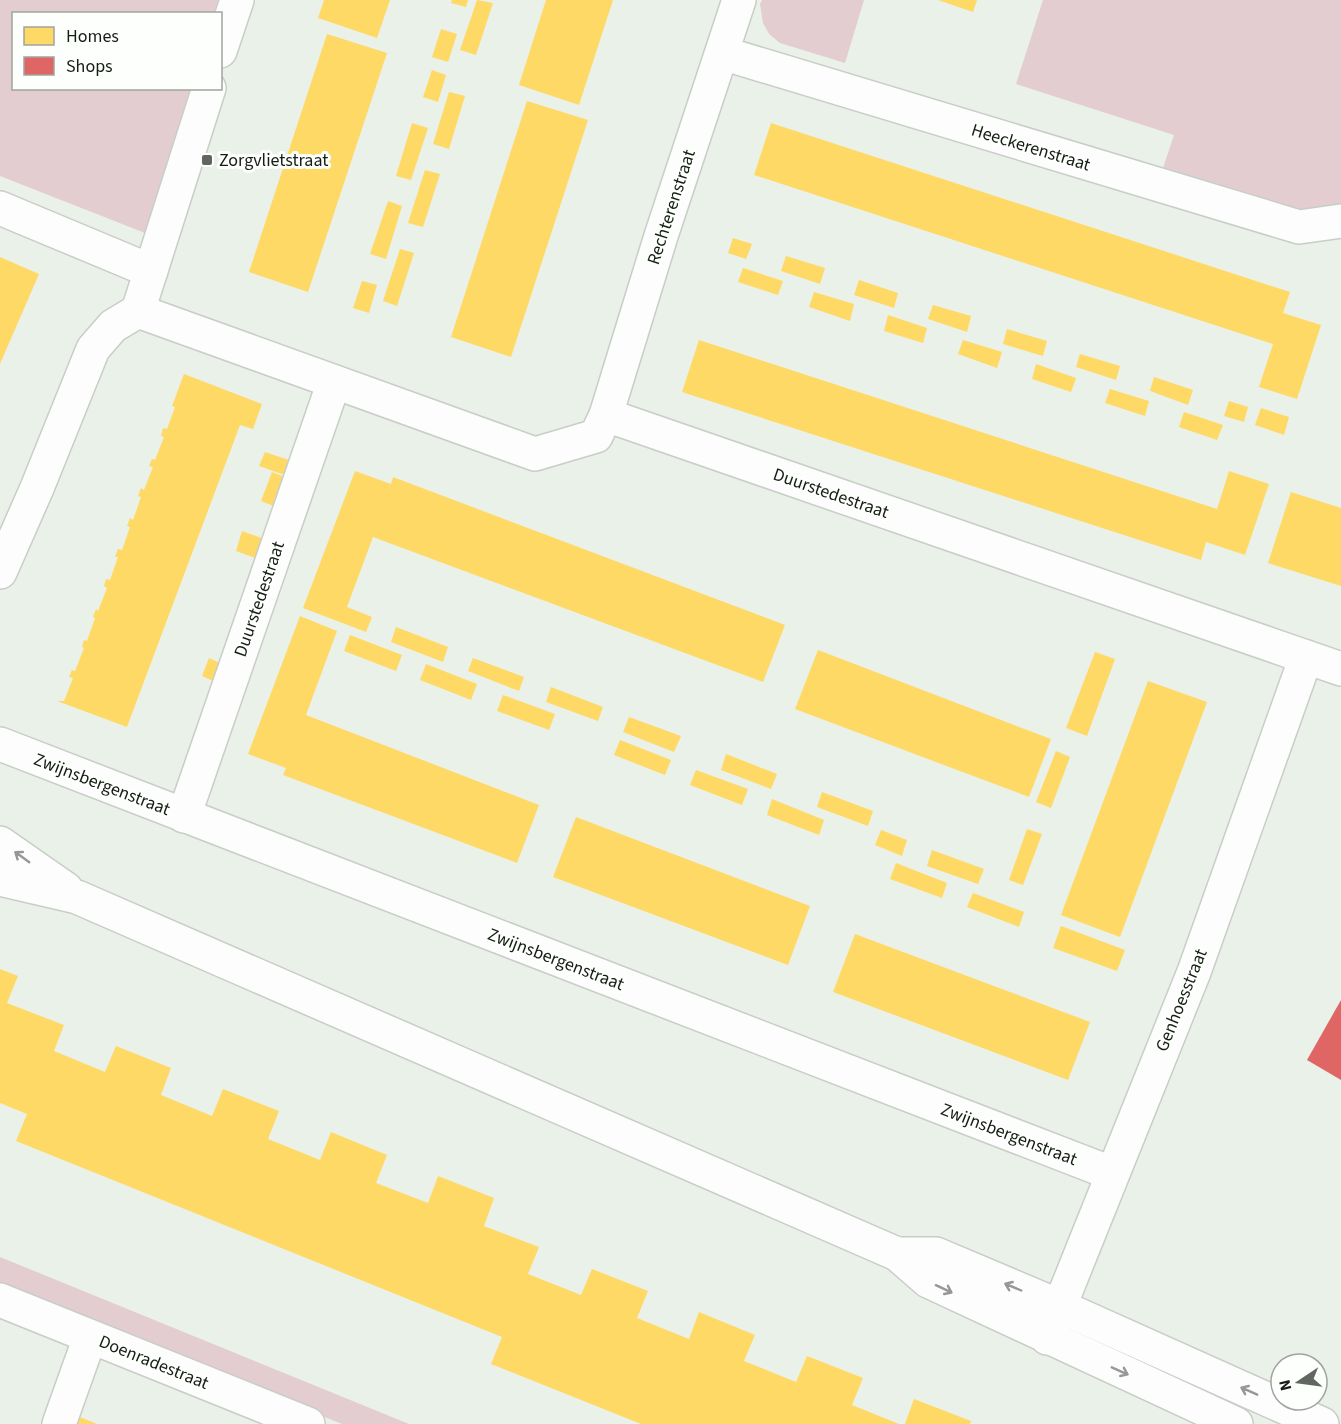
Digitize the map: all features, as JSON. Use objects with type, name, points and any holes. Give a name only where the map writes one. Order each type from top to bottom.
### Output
[{"type":"street","points":[[222,45],[237,0]]},
{"type":"street","name":"Rechterenstraat","points":[[606,415],[661,236],[739,0]]},
{"type":"street","name":"Heeckerenstraat","points":[[722,53],[1299,227],[1341,221]]},
{"type":"street","points":[[0,572],[38,488],[93,349],[113,326],[138,310],[208,90]]},
{"type":"street","points":[[0,208],[151,271]]},
{"type":"street","points":[[138,310],[535,454],[596,435],[606,415]]},
{"type":"street","name":"Duurstedestraat","points":[[184,816],[334,381]]},
{"type":"street","name":"Duurstedestraat","points":[[606,415],[1341,669]]},
{"type":"street","name":"Genhoesstraat","points":[[1047,1338],[1111,1173],[1194,972],[1306,657]]},
{"type":"street","name":"Zwijnsbergenstraat","points":[[0,744],[1111,1173]]},
{"type":"street","points":[[0,843],[77,897]]},
{"type":"street","points":[[0,879],[77,897],[897,1254],[928,1281],[1236,1424]]},
{"type":"street","points":[[897,1254],[936,1254],[1059,1306],[1322,1424]]},
{"type":"street","name":"Doenradestraat","points":[[0,1300],[309,1424]]},
{"type":"street","points":[[58,1424],[90,1337]]},
{"type":"shaded area","points":[[0,0],[218,0],[214,12],[12,12],[12,90],[190,90],[145,233],[0,176]]},
{"type":"shaded area","points":[[762,0],[864,0],[845,63],[780,43],[769,34],[763,23],[760,4]]},
{"type":"shaded area","points":[[1043,0],[1341,0],[1341,205],[1299,212],[1163,168],[1174,135],[1016,84]]},
{"type":"shaded area","points":[[0,1257],[409,1424],[342,1424],[0,1285]]},
{"type":"building: Homes","points":[[324,0],[390,0],[377,38],[318,18]]},
{"type":"building: Homes","points":[[452,0],[468,0],[466,7],[451,3]]},
{"type":"building: Homes","points":[[477,0],[493,3],[476,55],[460,50]]},
{"type":"building: Homes","points":[[546,0],[613,0],[579,105],[519,85]]},
{"type":"building: Homes","points":[[938,0],[977,0],[973,12]]},
{"type":"building: Homes","points":[[441,29],[457,34],[448,62],[432,57]]},
{"type":"building: Homes","points":[[327,34],[387,53],[308,292],[249,272]]},
{"type":"building: Homes","points":[[432,70],[446,75],[438,102],[423,97]]},
{"type":"building: Homes","points":[[449,92],[465,96],[449,149],[433,144]]},
{"type":"building: Homes","points":[[527,101],[588,120],[511,357],[451,337]]},
{"type":"building: Homes","points":[[412,123],[428,128],[411,180],[396,176]]},
{"type":"building: Homes","points":[[771,123],[1290,292],[1283,313],[1321,325],[1297,399],[1259,387],[1273,344],[754,175]]},
{"type":"building: Homes","points":[[425,170],[440,174],[423,227],[408,223]]},
{"type":"building: Homes","points":[[388,201],[402,206],[386,259],[370,254]]},
{"type":"building: Homes","points":[[733,238],[752,244],[746,259],[728,253]]},
{"type":"building: Homes","points":[[400,249],[414,253],[397,306],[383,301]]},
{"type":"building: Homes","points":[[786,256],[825,268],[820,284],[781,271]]},
{"type":"building: Homes","points":[[0,257],[39,274],[0,364]]},
{"type":"building: Homes","points":[[743,268],[783,281],[778,295],[738,282]]},
{"type":"building: Homes","points":[[859,280],[898,293],[894,308],[854,295]]},
{"type":"building: Homes","points":[[362,281],[377,285],[369,313],[353,308]]},
{"type":"building: Homes","points":[[814,292],[854,304],[850,321],[809,307]]},
{"type":"building: Homes","points":[[933,305],[971,316],[967,332],[928,319]]},
{"type":"building: Homes","points":[[888,315],[927,328],[923,343],[884,331]]},
{"type":"building: Homes","points":[[1007,329],[1047,341],[1043,356],[1003,344]]},
{"type":"building: Homes","points":[[699,340],[1217,509],[1229,471],[1269,484],[1245,555],[1206,542],[1201,560],[682,392]]},
{"type":"building: Homes","points":[[963,340],[1002,352],[997,368],[958,354]]},
{"type":"building: Homes","points":[[1080,354],[1120,366],[1116,380],[1076,367]]},
{"type":"building: Homes","points":[[1036,364],[1076,378],[1071,392],[1032,379]]},
{"type":"building: Homes","points":[[184,374],[262,404],[253,429],[240,425],[127,727],[57,701],[64,701],[73,678],[69,677],[72,670],[75,671],[84,648],[82,647],[84,640],[87,641],[96,609],[98,611],[107,588],[104,586],[106,579],[110,580],[118,557],[115,557],[118,549],[122,550],[130,527],[127,526],[130,518],[133,520],[141,497],[138,496],[141,488],[144,490],[153,467],[149,466],[152,459],[155,460],[164,437],[161,436],[163,428],[167,429],[175,407],[172,406]]},
{"type":"building: Homes","points":[[1154,377],[1193,390],[1188,405],[1150,391]]},
{"type":"building: Homes","points":[[1110,389],[1149,401],[1145,416],[1105,403]]},
{"type":"building: Homes","points":[[1229,401],[1248,407],[1244,422],[1224,416]]},
{"type":"building: Homes","points":[[1261,408],[1289,417],[1284,435],[1255,425]]},
{"type":"building: Homes","points":[[1184,412],[1223,425],[1217,440],[1179,427]]},
{"type":"building: Homes","points":[[265,452],[295,462],[290,477],[259,466]]},
{"type":"building: Homes","points":[[355,471],[391,484],[393,477],[785,625],[763,682],[373,537],[347,607],[372,617],[366,632],[303,608]]},
{"type":"building: Homes","points":[[272,472],[290,479],[279,508],[261,501]]},
{"type":"building: Homes","points":[[1291,492],[1341,508],[1341,586],[1268,563]]},
{"type":"building: Homes","points":[[242,531],[267,540],[261,560],[236,551]]},
{"type":"building: Homes","points":[[300,616],[337,631],[306,715],[539,805],[517,863],[283,775],[286,768],[248,754]]},
{"type":"building: Homes","points":[[396,627],[448,647],[443,662],[391,642]]},
{"type":"building: Homes","points":[[350,635],[402,655],[396,671],[344,651]]},
{"type":"building: Homes","points":[[818,650],[1051,739],[1029,797],[795,709]]},
{"type":"building: Homes","points":[[1095,652],[1115,659],[1087,736],[1066,728]]},
{"type":"building: Homes","points":[[209,658],[220,663],[213,681],[202,676]]},
{"type":"building: Homes","points":[[473,658],[524,677],[519,691],[468,671]]},
{"type":"building: Homes","points":[[426,664],[477,684],[471,700],[420,680]]},
{"type":"building: Homes","points":[[1148,681],[1207,702],[1120,937],[1061,915]]},
{"type":"building: Homes","points":[[551,687],[603,707],[598,721],[546,702]]},
{"type":"building: Homes","points":[[503,695],[555,714],[549,730],[497,711]]},
{"type":"building: Homes","points":[[629,717],[681,736],[674,752],[623,732]]},
{"type":"building: Homes","points":[[620,740],[671,760],[665,775],[614,755]]},
{"type":"building: Homes","points":[[1056,751],[1070,757],[1051,808],[1036,802]]},
{"type":"building: Homes","points":[[726,754],[777,774],[771,789],[721,770]]},
{"type":"building: Homes","points":[[696,770],[748,789],[742,805],[690,785]]},
{"type":"building: Homes","points":[[822,792],[873,811],[868,826],[817,807]]},
{"type":"building: Homes","points":[[772,799],[824,820],[819,835],[767,815]]},
{"type":"building: Homes","points":[[576,817],[810,906],[788,965],[553,877]]},
{"type":"building: Homes","points":[[1027,829],[1042,834],[1023,885],[1009,880]]},
{"type":"building: Homes","points":[[881,830],[907,840],[902,856],[875,845]]},
{"type":"building: Homes","points":[[932,850],[984,869],[978,884],[927,866]]},
{"type":"building: Homes","points":[[896,863],[947,883],[942,898],[890,879]]},
{"type":"building: Homes","points":[[973,893],[1024,912],[1019,927],[967,907]]},
{"type":"building: Homes","points":[[1061,926],[1125,950],[1117,971],[1053,948]]},
{"type":"building: Homes","points":[[855,934],[1090,1022],[1068,1080],[833,992]]},
{"type":"building: Homes","points":[[0,969],[18,976],[7,1003],[64,1025],[54,1051],[105,1072],[116,1046],[171,1068],[161,1095],[212,1116],[223,1089],[279,1111],[268,1139],[320,1160],[331,1132],[387,1155],[376,1183],[428,1203],[438,1176],[494,1198],[484,1226],[539,1247],[528,1274],[581,1295],[592,1269],[648,1291],[637,1318],[689,1339],[699,1312],[755,1335],[744,1361],[796,1382],[807,1356],[863,1378],[852,1405],[899,1424],[641,1424],[491,1364],[502,1337],[16,1141],[27,1114],[0,1103]]},
{"type":"building: Homes","points":[[914,1399],[971,1421],[970,1424],[905,1424]]},
{"type":"building: Homes","points":[[75,1415],[97,1424],[72,1424]]},
{"type":"building: Shops","points":[[1341,1000],[1341,1080],[1307,1060]]},
{"type":"place","name":"Zorgvlietstraat","points":[[207,160]]}]
